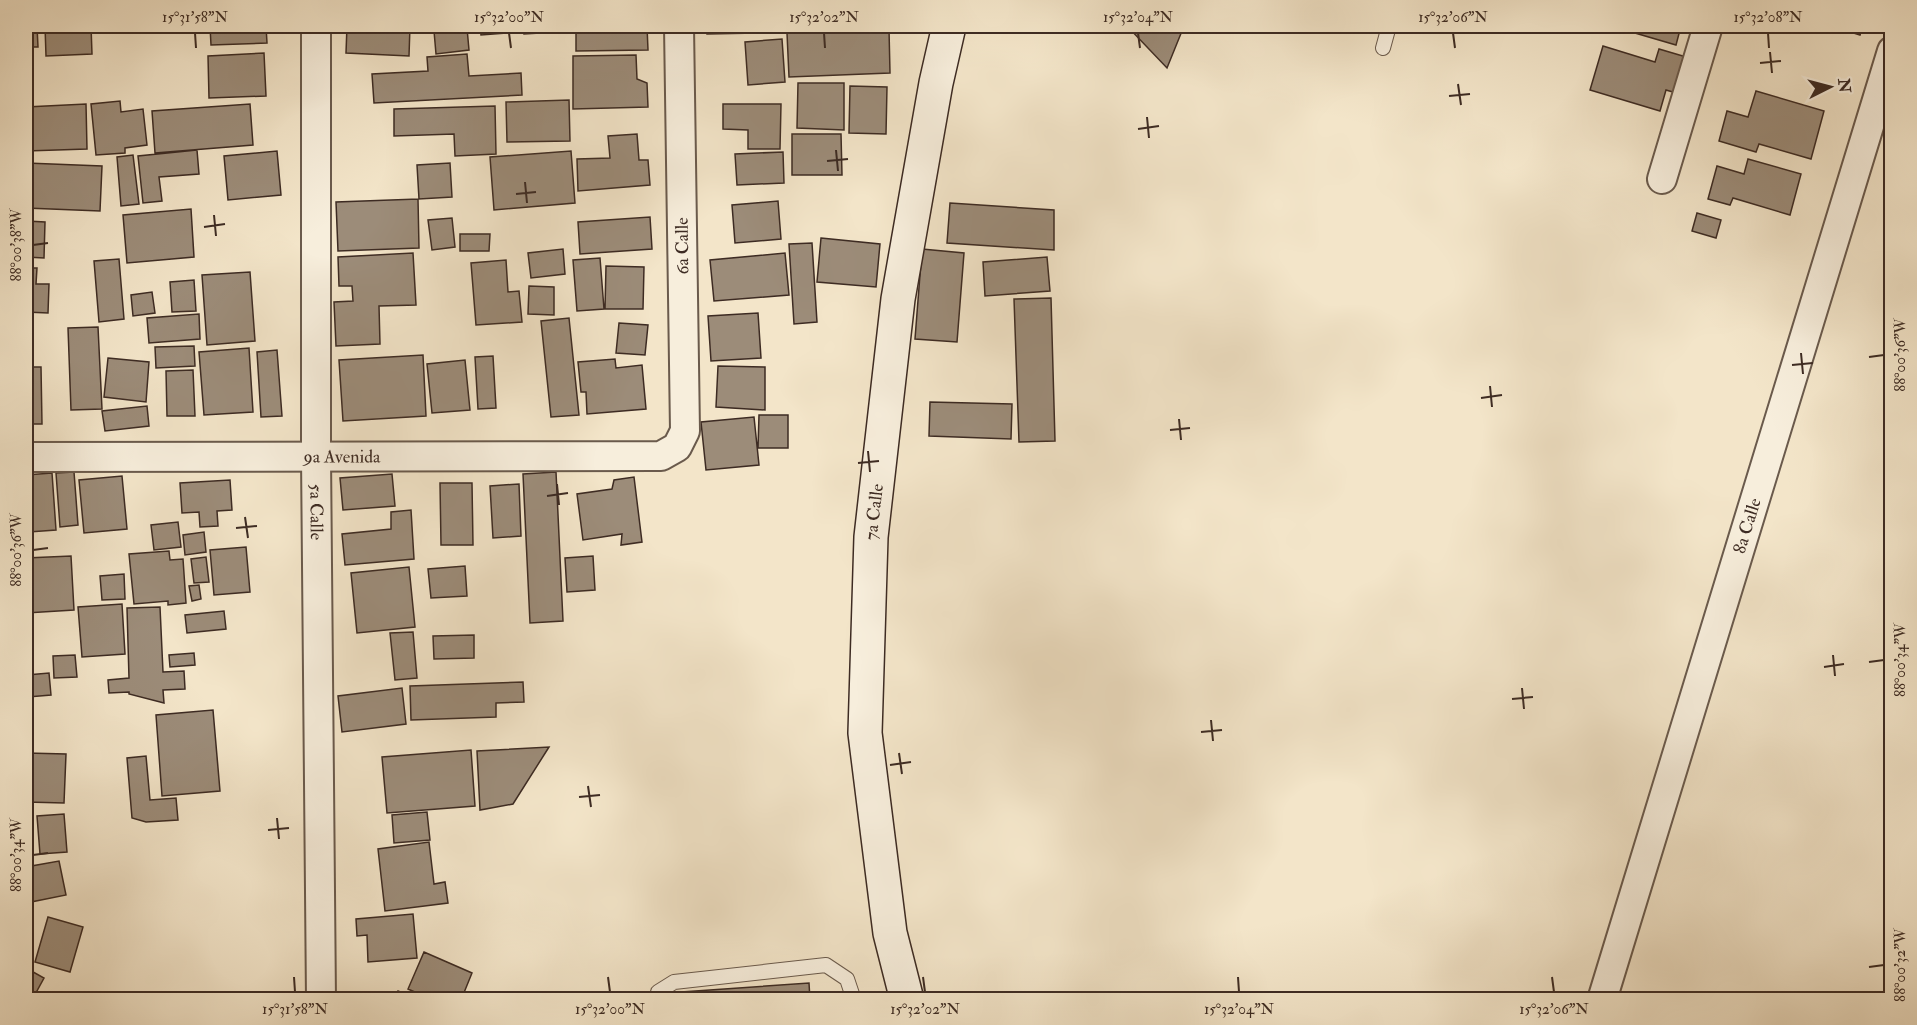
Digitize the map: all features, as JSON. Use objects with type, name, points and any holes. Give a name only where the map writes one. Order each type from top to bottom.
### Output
[{"type":"street","name":"5a Calle","points":[[316,26],[316,456],[321,999]]},
{"type":"street","name":"6a Calle","points":[[660,456],[676,447],[684,431],[679,26]]},
{"type":"street","name":"7a Calle","points":[[907,999],[890,933],[865,733],[871,537],[898,298],[936,83],[949,26]]},
{"type":"street","points":[[1662,179],[1708,26]]},
{"type":"street","name":"8a Calle","points":[[1602,999],[1892,51]]},
{"type":"street","name":"9a Avenida","points":[[26,457],[660,456]]},
{"type":"lane","points":[[1383,48],[1389,26]]},
{"type":"lane","points":[[657,999],[658,992],[674,982],[826,965],[847,979],[854,999]]},
{"type":"building","points":[[26,26],[37,26],[38,47],[26,47]]},
{"type":"building","points":[[45,26],[91,26],[92,54],[46,56]]},
{"type":"building","points":[[210,26],[266,26],[267,43],[211,45]]},
{"type":"building","points":[[347,26],[410,26],[409,56],[346,53]]},
{"type":"building","points":[[480,26],[520,26],[521,32],[481,35]]},
{"type":"building","points":[[524,26],[557,26],[557,32],[524,34]]},
{"type":"building","points":[[576,26],[647,26],[648,50],[576,51]]},
{"type":"building","points":[[707,26],[756,26],[757,33],[707,34]]},
{"type":"building","points":[[764,26],[787,26],[787,30],[764,30]]},
{"type":"building","points":[[1127,26],[1184,26],[1167,68]]},
{"type":"building","points":[[1611,26],[1681,26],[1676,45]]},
{"type":"building","points":[[1842,26],[1863,26],[1860,35],[1841,29]]},
{"type":"building","points":[[467,28],[469,50],[436,54],[434,31]]},
{"type":"building","points":[[889,29],[890,73],[789,77],[787,33]]},
{"type":"building","points":[[782,39],[785,82],[748,85],[745,42]]},
{"type":"building","points":[[1603,46],[1655,62],[1659,49],[1693,59],[1683,95],[1666,90],[1660,111],[1590,90]]},
{"type":"building","points":[[264,53],[266,96],[209,98],[208,56]]},
{"type":"building","points":[[467,54],[469,76],[521,73],[522,95],[374,103],[372,74],[428,71],[427,57]]},
{"type":"building","points":[[636,55],[637,79],[647,83],[648,107],[573,109],[573,56]]},
{"type":"building","points":[[798,83],[844,83],[844,130],[797,128]]},
{"type":"building","points":[[850,86],[887,87],[886,134],[849,133]]},
{"type":"building","points":[[1756,91],[1824,111],[1811,159],[1759,144],[1756,152],[1719,141],[1727,111],[1748,117]]},
{"type":"building","points":[[569,100],[570,141],[507,142],[506,102]]},
{"type":"building","points":[[120,101],[121,112],[143,109],[147,145],[125,148],[125,153],[96,155],[91,104]]},
{"type":"building","points":[[86,104],[87,149],[26,151],[26,107]]},
{"type":"building","points":[[250,104],[253,145],[155,153],[152,111]]},
{"type":"building","points":[[723,104],[781,104],[780,149],[748,149],[748,130],[723,129]]},
{"type":"building","points":[[495,106],[496,154],[455,156],[454,134],[394,136],[394,109]]},
{"type":"building","points":[[637,134],[639,160],[648,160],[650,185],[578,191],[577,159],[610,158],[608,136]]},
{"type":"building","points":[[792,134],[841,134],[842,175],[792,175]]},
{"type":"building","points":[[197,150],[199,174],[159,177],[162,201],[143,203],[138,156]]},
{"type":"building","points":[[277,151],[281,195],[228,200],[224,156]]},
{"type":"building","points":[[571,151],[575,203],[494,210],[490,157]]},
{"type":"building","points":[[783,152],[784,183],[737,185],[735,154]]},
{"type":"building","points":[[133,155],[139,204],[121,206],[117,157]]},
{"type":"building","points":[[1748,159],[1801,174],[1790,215],[1733,198],[1730,205],[1708,199],[1717,166],[1744,174]]},
{"type":"building","points":[[26,163],[102,166],[100,211],[26,208]]},
{"type":"building","points":[[450,163],[452,197],[419,199],[417,165]]},
{"type":"building","points":[[418,199],[419,248],[338,251],[336,202]]},
{"type":"building","points":[[778,201],[781,239],[735,243],[732,205]]},
{"type":"building","points":[[950,203],[1054,210],[1054,250],[947,243]]},
{"type":"building","points":[[191,209],[194,257],[127,263],[123,215]]},
{"type":"building","points":[[1697,213],[1721,220],[1716,238],[1692,231]]},
{"type":"building","points":[[650,217],[652,249],[580,254],[578,222]]},
{"type":"building","points":[[452,218],[455,247],[432,250],[428,220]]},
{"type":"building","points":[[26,221],[45,222],[44,258],[26,257]]},
{"type":"building","points":[[460,234],[490,234],[489,251],[460,251]]},
{"type":"building","points":[[821,238],[880,244],[876,287],[817,282]]},
{"type":"building","points":[[812,243],[817,322],[794,324],[789,244]]},
{"type":"building","points":[[563,249],[565,274],[531,278],[528,253]]},
{"type":"building","points":[[922,249],[964,253],[957,342],[915,339]]},
{"type":"building","points":[[413,253],[416,305],[379,306],[380,344],[336,346],[334,302],[353,301],[352,286],[339,286],[338,257]]},
{"type":"building","points":[[785,253],[789,295],[714,301],[710,260]]},
{"type":"building","points":[[1047,257],[1050,291],[985,296],[983,262]]},
{"type":"building","points":[[600,258],[604,309],[577,311],[573,260]]},
{"type":"building","points":[[119,259],[124,319],[99,322],[94,261]]},
{"type":"building","points":[[506,260],[508,292],[519,291],[522,322],[476,325],[471,263]]},
{"type":"building","points":[[606,266],[644,267],[643,309],[605,309]]},
{"type":"building","points":[[26,268],[37,268],[36,284],[49,284],[48,313],[26,312]]},
{"type":"building","points":[[250,272],[255,341],[207,345],[202,275]]},
{"type":"building","points":[[194,280],[196,311],[172,312],[170,282]]},
{"type":"building","points":[[529,286],[554,287],[554,315],[528,314]]},
{"type":"building","points":[[152,292],[155,313],[133,316],[131,295]]},
{"type":"building","points":[[1051,298],[1055,441],[1019,442],[1014,299]]},
{"type":"building","points":[[758,313],[761,358],[711,361],[708,316]]},
{"type":"building","points":[[199,314],[200,339],[149,343],[147,318]]},
{"type":"building","points":[[569,318],[579,415],[551,417],[541,321]]},
{"type":"building","points":[[619,323],[648,325],[645,355],[616,353]]},
{"type":"building","points":[[98,327],[102,409],[71,410],[68,328]]},
{"type":"building","points":[[194,346],[195,366],[156,368],[155,347]]},
{"type":"building","points":[[249,348],[253,412],[204,415],[199,352]]},
{"type":"building","points":[[277,350],[282,416],[261,417],[257,352]]},
{"type":"building","points":[[423,355],[426,416],[343,421],[339,360]]},
{"type":"building","points":[[493,356],[496,408],[478,409],[475,357]]},
{"type":"building","points":[[108,358],[149,362],[146,402],[104,397]]},
{"type":"building","points":[[615,359],[616,368],[642,365],[646,409],[587,414],[586,392],[581,392],[578,362]]},
{"type":"building","points":[[465,360],[470,410],[432,413],[427,364]]},
{"type":"building","points":[[718,366],[765,367],[765,410],[716,407]]},
{"type":"building","points":[[26,367],[41,367],[42,424],[26,424]]},
{"type":"building","points":[[193,370],[195,416],[167,416],[166,371]]},
{"type":"building","points":[[930,402],[1012,404],[1011,439],[929,436]]},
{"type":"building","points":[[147,406],[149,426],[105,431],[102,411]]},
{"type":"building","points":[[759,415],[788,415],[788,448],[758,448]]},
{"type":"building","points":[[754,417],[759,465],[706,470],[701,422]]},
{"type":"building","points":[[74,472],[78,525],[60,527],[56,473]]},
{"type":"building","points":[[556,472],[563,621],[530,623],[523,474]]},
{"type":"building","points":[[52,473],[56,530],[29,532],[26,475]]},
{"type":"building","points":[[392,474],[395,506],[343,510],[340,478]]},
{"type":"building","points":[[122,476],[127,529],[84,533],[79,480]]},
{"type":"building","points":[[634,477],[642,542],[621,545],[622,534],[583,540],[577,494],[612,489],[614,480]]},
{"type":"building","points":[[230,480],[232,510],[217,511],[218,526],[200,527],[199,512],[182,513],[180,483]]},
{"type":"building","points":[[440,483],[472,483],[473,545],[441,545]]},
{"type":"building","points":[[519,484],[521,536],[493,538],[490,486]]},
{"type":"building","points":[[411,510],[414,559],[345,565],[342,534],[391,529],[391,512]]},
{"type":"building","points":[[178,522],[181,547],[154,550],[151,525]]},
{"type":"building","points":[[204,532],[206,552],[185,555],[183,535]]},
{"type":"building","points":[[246,547],[250,592],[214,595],[210,550]]},
{"type":"building","points":[[169,551],[170,560],[183,559],[186,603],[168,605],[168,601],[134,604],[129,554]]},
{"type":"building","points":[[71,556],[74,610],[26,613],[26,558]]},
{"type":"building","points":[[593,556],[595,590],[567,592],[565,558]]},
{"type":"building","points":[[206,557],[209,582],[194,583],[191,559]]},
{"type":"building","points":[[465,566],[467,596],[431,598],[428,569]]},
{"type":"building","points":[[409,567],[415,627],[357,633],[351,573]]},
{"type":"building","points":[[124,574],[125,599],[102,600],[100,576]]},
{"type":"building","points":[[199,585],[201,599],[192,601],[189,586]]},
{"type":"building","points":[[122,604],[125,654],[82,657],[78,607]]},
{"type":"building","points":[[160,607],[163,672],[184,671],[185,689],[163,690],[164,703],[129,694],[129,692],[109,693],[108,680],[129,678],[127,608]]},
{"type":"building","points":[[224,611],[226,629],[187,633],[185,615]]},
{"type":"building","points":[[413,632],[417,678],[395,680],[390,633]]},
{"type":"building","points":[[474,635],[474,658],[434,659],[433,636]]},
{"type":"building","points":[[194,653],[195,665],[170,667],[169,655]]},
{"type":"building","points":[[75,655],[77,677],[54,678],[53,656]]},
{"type":"building","points":[[49,673],[51,695],[28,697],[27,675]]},
{"type":"building","points":[[523,682],[524,702],[496,703],[496,717],[411,720],[410,686]]},
{"type":"building","points":[[402,688],[406,724],[342,732],[338,696]]},
{"type":"building","points":[[213,710],[220,791],[162,796],[156,715]]},
{"type":"building","points":[[549,747],[513,804],[480,810],[477,751]]},
{"type":"building","points":[[471,750],[475,806],[387,813],[382,757]]},
{"type":"building","points":[[26,753],[66,754],[64,803],[26,802]]},
{"type":"building","points":[[146,756],[150,800],[176,798],[178,820],[146,822],[132,818],[127,758]]},
{"type":"building","points":[[427,812],[430,840],[394,843],[392,815]]},
{"type":"building","points":[[64,814],[67,852],[40,854],[37,816]]},
{"type":"building","points":[[429,842],[434,884],[445,882],[448,903],[385,911],[378,849]]},
{"type":"building","points":[[59,861],[66,895],[26,903],[26,867]]},
{"type":"building","points":[[413,914],[417,958],[368,962],[367,935],[357,936],[356,919]]},
{"type":"building","points":[[48,917],[83,927],[70,972],[35,962]]},
{"type":"building","points":[[424,952],[472,973],[461,1000],[433,1000],[408,989]]},
{"type":"building","points":[[26,968],[44,978],[32,1000],[26,1000]]},
{"type":"building","points":[[809,983],[810,1000],[667,1000],[667,993]]},
{"type":"building","points":[[398,991],[419,1000],[395,1000]]}]
